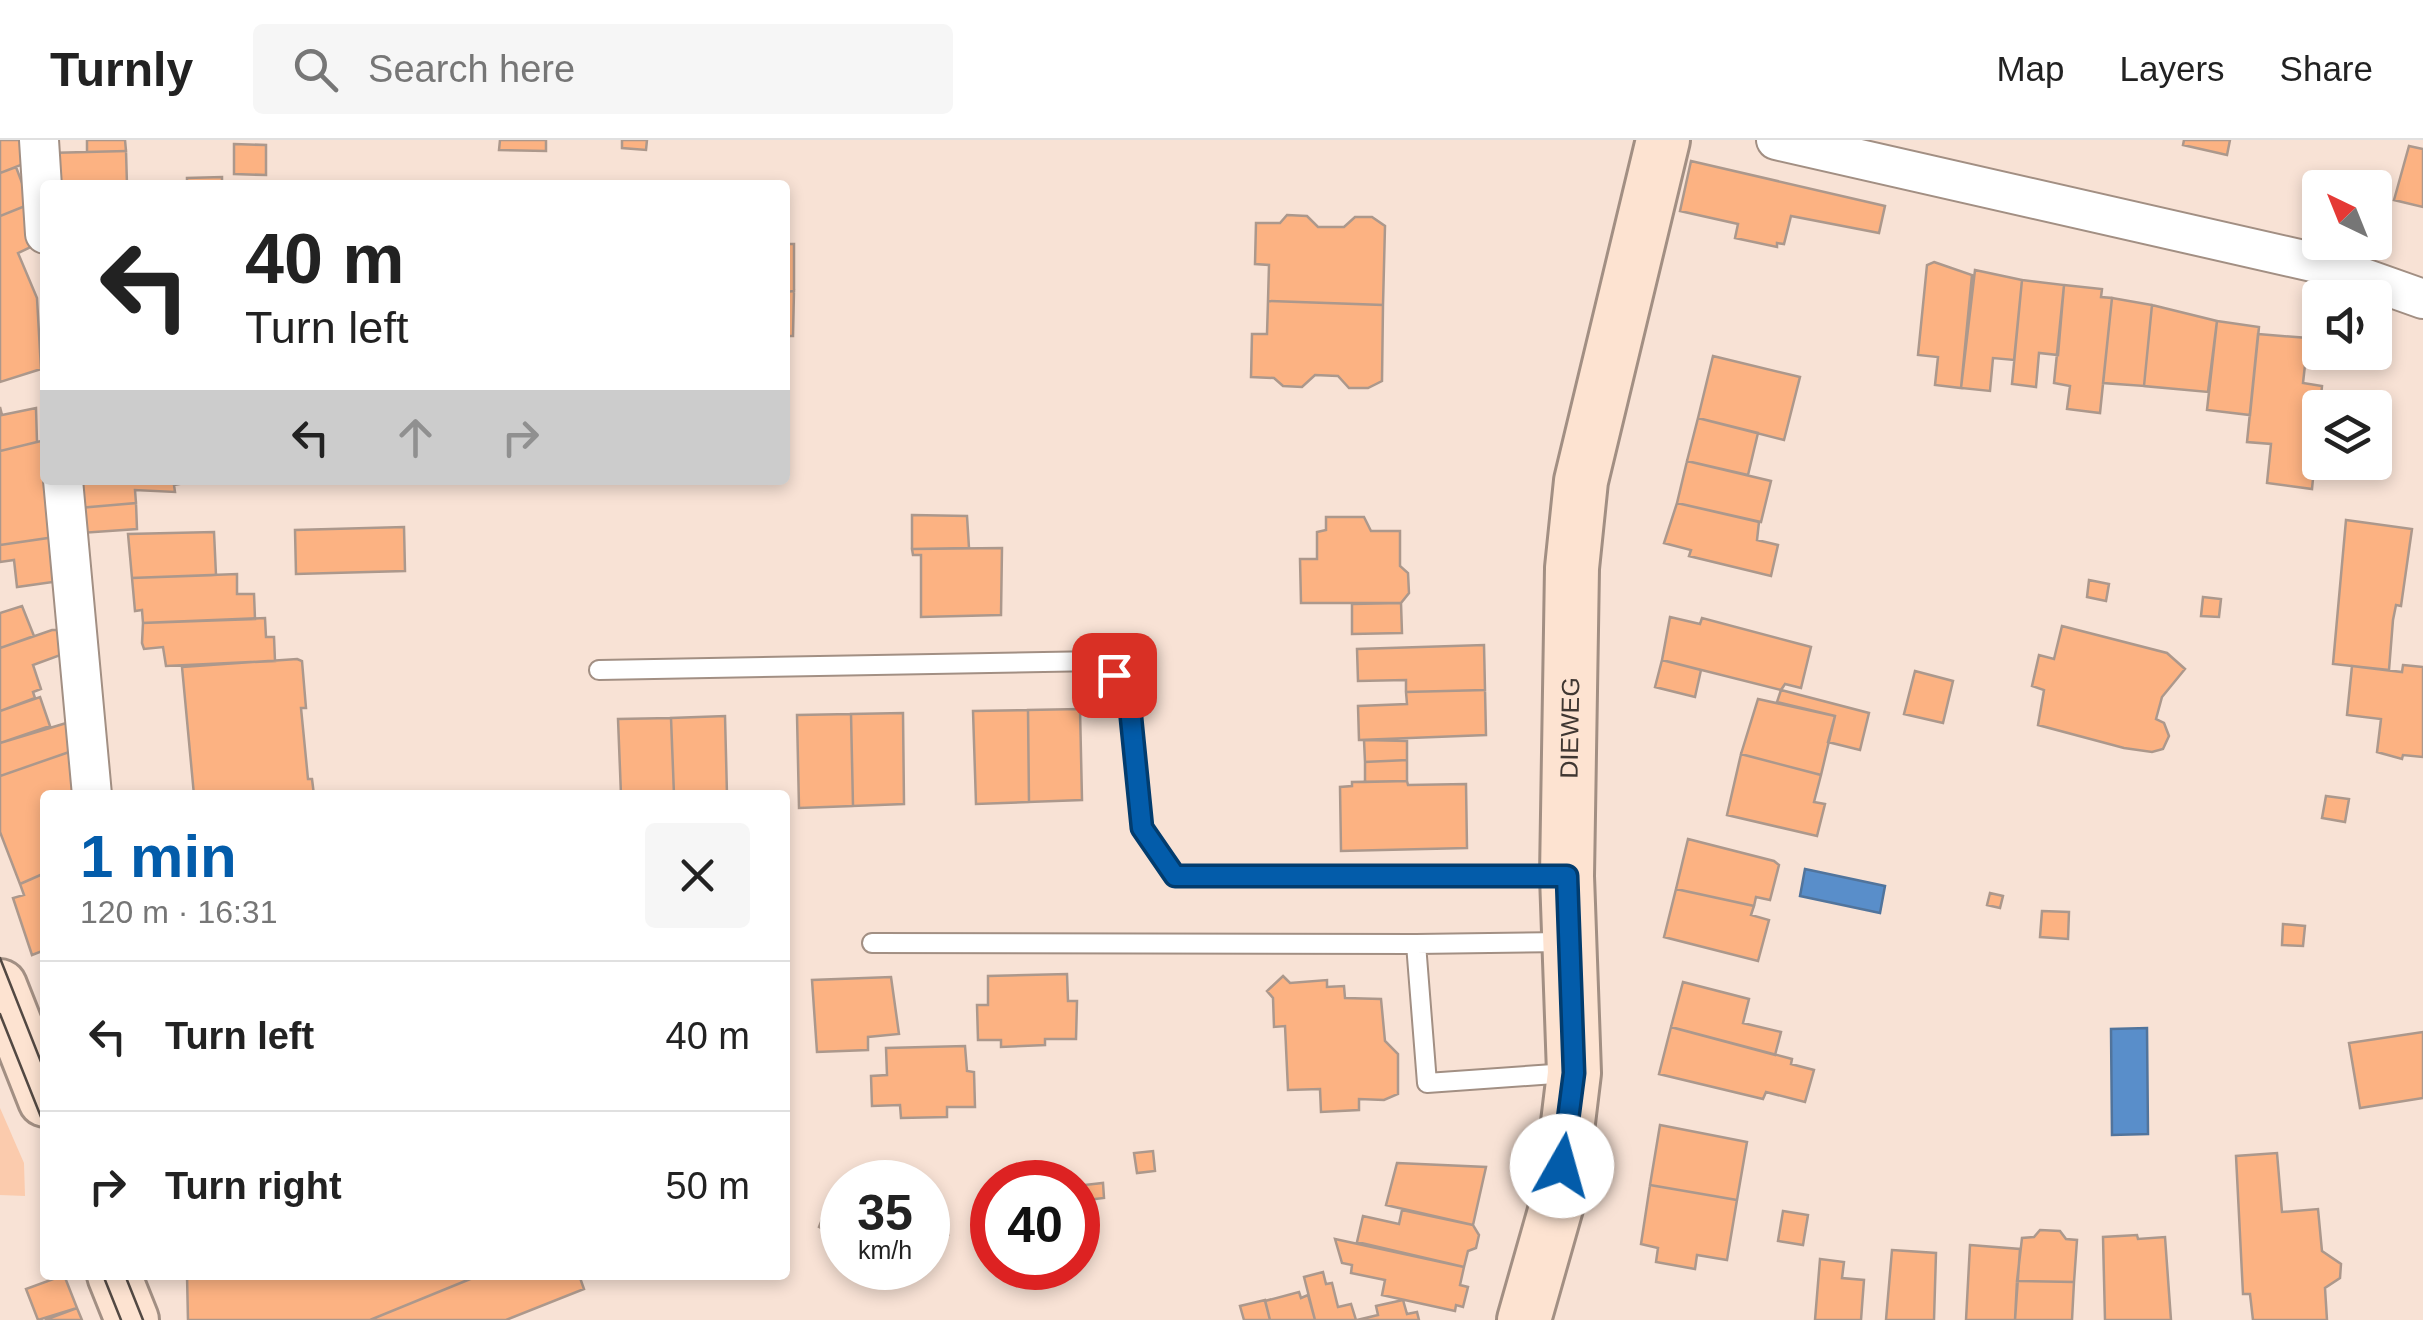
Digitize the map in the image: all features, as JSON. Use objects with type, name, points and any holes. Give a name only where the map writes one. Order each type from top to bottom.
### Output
[{"type":"street","points":[[39,140],[42,180]]},
{"type":"street","name":"DIEWEG","points":[[1524,1320],[1559,1197],[1574,1073],[1567,876],[1572,568],[1581,481],[1663,140]]},
{"type":"street","points":[[1776,140],[2330,266],[2423,299]]},
{"type":"street","points":[[63,485],[92,790]]},
{"type":"street","points":[[0,986],[40,1087]]},
{"type":"street","points":[[116,1280],[132,1320]]},
{"type":"lane","points":[[600,670],[1099,661],[1128,688],[1142,828],[1175,876],[1567,876]]},
{"type":"lane","points":[[872,943],[1570,942]]},
{"type":"lane","points":[[1416,944],[1426,1083],[1574,1073]]},
{"type":"shaded area","points":[[0,1108],[24,1163],[25,1196],[0,1195]]},
{"type":"water","points":[[1805,869],[1885,886],[1880,913],[1800,896]]},
{"type":"water","points":[[2147,1028],[2148,1134],[2112,1135],[2111,1029]]},
{"type":"building","points":[[0,140],[21,140],[26,163],[0,173]]},
{"type":"building","points":[[87,140],[125,140],[126,151],[87,152]]},
{"type":"building","points":[[500,140],[546,140],[546,151],[499,150]]},
{"type":"building","points":[[622,140],[647,140],[646,150],[622,148]]},
{"type":"building","points":[[2184,140],[2230,140],[2227,155],[2183,145]]},
{"type":"building","points":[[234,144],[266,145],[266,175],[234,174]]},
{"type":"building","points":[[2409,146],[2423,149],[2423,207],[2394,200]]},
{"type":"building","points":[[126,151],[127,180],[50,180],[48,153]]},
{"type":"building","points":[[1691,161],[1885,206],[1879,233],[1791,216],[1784,244],[1777,243],[1777,247],[1735,238],[1738,224],[1680,211]]},
{"type":"building","points":[[16,167],[30,204],[0,216],[0,173]]},
{"type":"building","points":[[222,177],[222,180],[187,180]]},
{"type":"building","points":[[30,204],[33,246],[18,253],[37,298],[40,369],[0,382],[0,216]]},
{"type":"building","points":[[1287,215],[1307,216],[1318,227],[1344,227],[1355,217],[1372,217],[1385,226],[1383,305],[1268,301],[1269,265],[1255,264],[1256,223],[1280,223]]},
{"type":"building","points":[[790,244],[794,244],[794,291],[790,291]]},
{"type":"building","points":[[1934,262],[1972,275],[1961,388],[1935,385],[1938,357],[1918,355],[1927,265]]},
{"type":"building","points":[[1975,270],[2022,280],[2014,360],[1993,358],[1990,391],[1961,388]]},
{"type":"building","points":[[2022,280],[2064,285],[2058,355],[2039,353],[2036,387],[2012,384]]},
{"type":"building","points":[[2064,285],[2102,289],[2101,297],[2112,298],[2100,413],[2067,409],[2070,386],[2054,383]]},
{"type":"building","points":[[790,291],[794,291],[793,336],[790,336]]},
{"type":"building","points":[[2112,298],[2152,305],[2144,386],[2103,383]]},
{"type":"building","points":[[1268,301],[1383,305],[1382,381],[1368,388],[1349,388],[1338,376],[1315,375],[1302,387],[1283,386],[1274,378],[1251,377],[1252,334],[1267,334]]},
{"type":"building","points":[[2152,305],[2217,321],[2208,392],[2144,386]]},
{"type":"building","points":[[2217,321],[2259,327],[2250,415],[2207,410]]},
{"type":"building","points":[[2258,334],[2302,338],[2303,383],[2322,386],[2322,390],[2302,390],[2302,480],[2313,480],[2312,489],[2267,483],[2271,444],[2247,442]]},
{"type":"building","points":[[1713,356],[1800,377],[1784,440],[1698,418]]},
{"type":"building","points":[[0,407],[2,415],[36,408],[37,442],[0,451]]},
{"type":"building","points":[[1698,418],[1758,433],[1748,475],[1687,461]]},
{"type":"building","points":[[40,441],[40,485],[46,485],[55,537],[0,545],[0,451]]},
{"type":"building","points":[[1687,461],[1771,481],[1761,522],[1677,503]]},
{"type":"building","points":[[77,485],[174,485],[175,492],[135,490],[136,503],[79,508]]},
{"type":"building","points":[[136,503],[137,529],[81,533],[79,508]]},
{"type":"building","points":[[1677,503],[1759,522],[1757,540],[1778,545],[1771,576],[1689,556],[1691,550],[1664,543]]},
{"type":"building","points":[[912,515],[967,516],[969,548],[912,549]]},
{"type":"building","points":[[1326,517],[1364,517],[1371,531],[1400,531],[1400,566],[1408,573],[1409,593],[1401,603],[1301,603],[1300,559],[1317,559],[1317,532],[1326,530]]},
{"type":"building","points":[[2346,520],[2412,529],[2401,606],[2396,605],[2393,620],[2389,670],[2333,664]]},
{"type":"building","points":[[404,527],[405,571],[296,574],[295,530]]},
{"type":"building","points":[[214,532],[216,575],[132,578],[128,534]]},
{"type":"building","points":[[55,537],[60,581],[17,587],[14,560],[0,562],[0,545]]},
{"type":"building","points":[[1002,548],[1001,615],[921,617],[921,555],[913,555],[912,549]]},
{"type":"building","points":[[237,574],[237,594],[254,594],[255,619],[143,623],[142,610],[135,611],[132,578]]},
{"type":"building","points":[[2089,580],[2109,584],[2106,601],[2087,597]]},
{"type":"building","points":[[2203,597],[2221,599],[2219,617],[2201,616]]},
{"type":"building","points":[[1401,603],[1402,633],[1352,634],[1352,604]]},
{"type":"building","points":[[22,606],[34,636],[0,648],[0,613]]},
{"type":"building","points":[[1670,617],[1700,624],[1702,618],[1811,647],[1801,688],[1785,684],[1781,690],[1662,660]]},
{"type":"building","points":[[265,618],[266,637],[274,637],[275,661],[166,666],[163,647],[144,649],[142,643],[143,623]]},
{"type":"building","points":[[2062,626],[2167,653],[2185,669],[2162,697],[2156,719],[2164,723],[2169,736],[2163,749],[2152,752],[2124,748],[2038,725],[2044,690],[2032,686],[2039,655],[2054,659]]},
{"type":"building","points":[[52,630],[64,630],[66,653],[33,665],[41,689],[33,692],[35,698],[0,711],[0,648]]},
{"type":"building","points":[[1484,645],[1485,690],[1406,692],[1406,680],[1358,681],[1357,649]]},
{"type":"building","points":[[1662,660],[1701,670],[1695,697],[1655,687]]},
{"type":"building","points":[[302,661],[306,708],[301,708],[308,779],[312,779],[313,790],[194,790],[182,667]]},
{"type":"building","points":[[2403,665],[2423,667],[2423,757],[2403,755],[2402,759],[2377,752],[2381,719],[2347,715],[2352,666],[2402,672]]},
{"type":"building","points":[[1915,671],[1953,681],[1943,723],[1904,714]]},
{"type":"building","points":[[1485,690],[1486,735],[1359,740],[1358,706],[1407,704],[1406,692]]},
{"type":"building","points":[[1781,690],[1869,713],[1860,750],[1828,742],[1835,716],[1777,702]]},
{"type":"building","points":[[40,697],[50,726],[0,743],[0,711]]},
{"type":"building","points":[[1758,699],[1835,716],[1821,775],[1741,754]]},
{"type":"building","points":[[1080,709],[1082,800],[1029,802],[1028,710]]},
{"type":"building","points":[[1028,710],[1029,802],[976,804],[973,711]]},
{"type":"building","points":[[903,713],[904,804],[853,806],[851,714]]},
{"type":"building","points":[[851,714],[853,806],[799,808],[797,715]]},
{"type":"building","points":[[725,716],[727,790],[674,790],[671,718]]},
{"type":"building","points":[[671,718],[674,790],[621,790],[618,719]]},
{"type":"building","points":[[73,721],[75,750],[0,776],[0,743]]},
{"type":"building","points":[[1364,740],[1407,741],[1407,760],[1365,762]]},
{"type":"building","points":[[75,750],[79,790],[40,790],[40,875],[20,884],[0,832],[0,776]]},
{"type":"building","points":[[1741,754],[1821,775],[1814,802],[1825,804],[1817,836],[1727,815]]},
{"type":"building","points":[[1407,760],[1407,781],[1365,782],[1365,762]]},
{"type":"building","points":[[1407,781],[1408,785],[1466,784],[1467,848],[1341,851],[1340,787],[1352,786],[1352,782]]},
{"type":"building","points":[[2326,796],[2349,799],[2345,822],[2322,818]]},
{"type":"building","points":[[1688,839],[1774,861],[1779,865],[1770,900],[1756,897],[1754,906],[1676,889]]},
{"type":"building","points":[[40,875],[40,952],[32,955],[13,898],[24,895],[20,884]]},
{"type":"building","points":[[1676,889],[1754,906],[1751,915],[1769,920],[1758,961],[1664,937]]},
{"type":"building","points":[[1990,893],[2003,896],[2000,908],[1987,905]]},
{"type":"building","points":[[2042,911],[2069,912],[2068,939],[2040,937]]},
{"type":"building","points":[[2283,924],[2305,926],[2303,946],[2282,945]]},
{"type":"building","points":[[1067,974],[1068,1001],[1077,1001],[1076,1039],[1045,1039],[1045,1045],[1001,1047],[1001,1040],[978,1040],[977,1005],[988,1005],[988,976]]},
{"type":"building","points":[[1283,976],[1290,983],[1327,980],[1327,987],[1344,986],[1345,998],[1381,999],[1385,1041],[1398,1054],[1398,1094],[1384,1100],[1359,1099],[1359,1110],[1321,1112],[1320,1089],[1288,1090],[1285,1026],[1274,1027],[1273,998],[1267,991]]},
{"type":"building","points":[[891,977],[899,1034],[868,1037],[868,1050],[817,1052],[812,980]]},
{"type":"building","points":[[1683,982],[1749,999],[1743,1023],[1781,1032],[1775,1055],[1671,1027]]},
{"type":"building","points":[[1671,1027],[1792,1059],[1791,1064],[1814,1070],[1805,1102],[1766,1092],[1763,1099],[1659,1074]]},
{"type":"building","points":[[2423,1032],[2423,1098],[2360,1108],[2349,1043]]},
{"type":"building","points":[[965,1046],[967,1071],[974,1072],[975,1107],[947,1107],[947,1117],[901,1118],[900,1105],[872,1106],[871,1076],[887,1075],[886,1048]]},
{"type":"building","points":[[1660,1125],[1747,1142],[1737,1200],[1650,1185]]},
{"type":"building","points":[[1153,1151],[1155,1171],[1137,1173],[1134,1153]]},
{"type":"building","points":[[2277,1153],[2282,1212],[2318,1209],[2322,1251],[2341,1264],[2340,1278],[2325,1288],[2327,1320],[2253,1320],[2250,1294],[2243,1294],[2236,1156]]},
{"type":"building","points":[[1397,1163],[1486,1167],[1473,1225],[1386,1205]]},
{"type":"building","points":[[1650,1185],[1737,1200],[1727,1260],[1697,1255],[1695,1269],[1656,1262],[1658,1248],[1641,1244]]},
{"type":"building","points":[[1402,1210],[1473,1225],[1479,1235],[1476,1248],[1468,1251],[1464,1267],[1357,1242],[1363,1216],[1399,1224]]},
{"type":"building","points":[[1783,1211],[1808,1215],[1803,1245],[1778,1241]]},
{"type":"building","points":[[2040,1230],[2060,1231],[2066,1239],[2077,1240],[2074,1282],[2017,1281],[2022,1238],[2034,1237]]},
{"type":"building","points":[[2137,1235],[2138,1239],[2165,1237],[2171,1320],[2105,1320],[2103,1237]]},
{"type":"building","points":[[1335,1239],[1464,1267],[1460,1285],[1468,1287],[1463,1307],[1456,1305],[1455,1311],[1382,1295],[1385,1280],[1351,1273],[1352,1265],[1342,1263]]},
{"type":"building","points":[[1970,1245],[2020,1249],[2015,1320],[1966,1320]]},
{"type":"building","points":[[1892,1250],[1936,1253],[1934,1320],[1886,1320]]},
{"type":"building","points":[[1820,1259],[1844,1262],[1842,1278],[1864,1280],[1861,1320],[1815,1320]]},
{"type":"building","points":[[1323,1272],[1326,1284],[1332,1283],[1338,1307],[1351,1304],[1356,1320],[1315,1320],[1304,1277]]},
{"type":"building","points":[[50,1280],[66,1280],[77,1308],[38,1320],[26,1289]]},
{"type":"building","points":[[187,1280],[468,1280],[370,1320],[188,1320]]},
{"type":"building","points":[[468,1280],[581,1280],[584,1289],[506,1320],[370,1320]]},
{"type":"building","points":[[2017,1281],[2074,1282],[2072,1320],[2015,1320]]},
{"type":"building","points":[[1299,1292],[1301,1298],[1308,1295],[1315,1320],[1270,1320],[1265,1301]]},
{"type":"building","points":[[1265,1300],[1270,1320],[1244,1320],[1240,1306]]},
{"type":"building","points":[[1403,1300],[1407,1314],[1417,1312],[1419,1320],[1357,1320],[1378,1315],[1376,1306]]},
{"type":"building","points":[[77,1308],[82,1320],[45,1320]]},
{"type":"tram line","points":[[0,958],[40,1059]]},
{"type":"tram line","points":[[0,1014],[40,1114]]},
{"type":"tram line","points":[[105,1280],[121,1320]]},
{"type":"tram line","points":[[127,1280],[143,1320]]},
{"type":"route","points":[[1114,675],[1128,688],[1142,828],[1175,876],[1567,876],[1574,1073],[1562,1166]]}]
